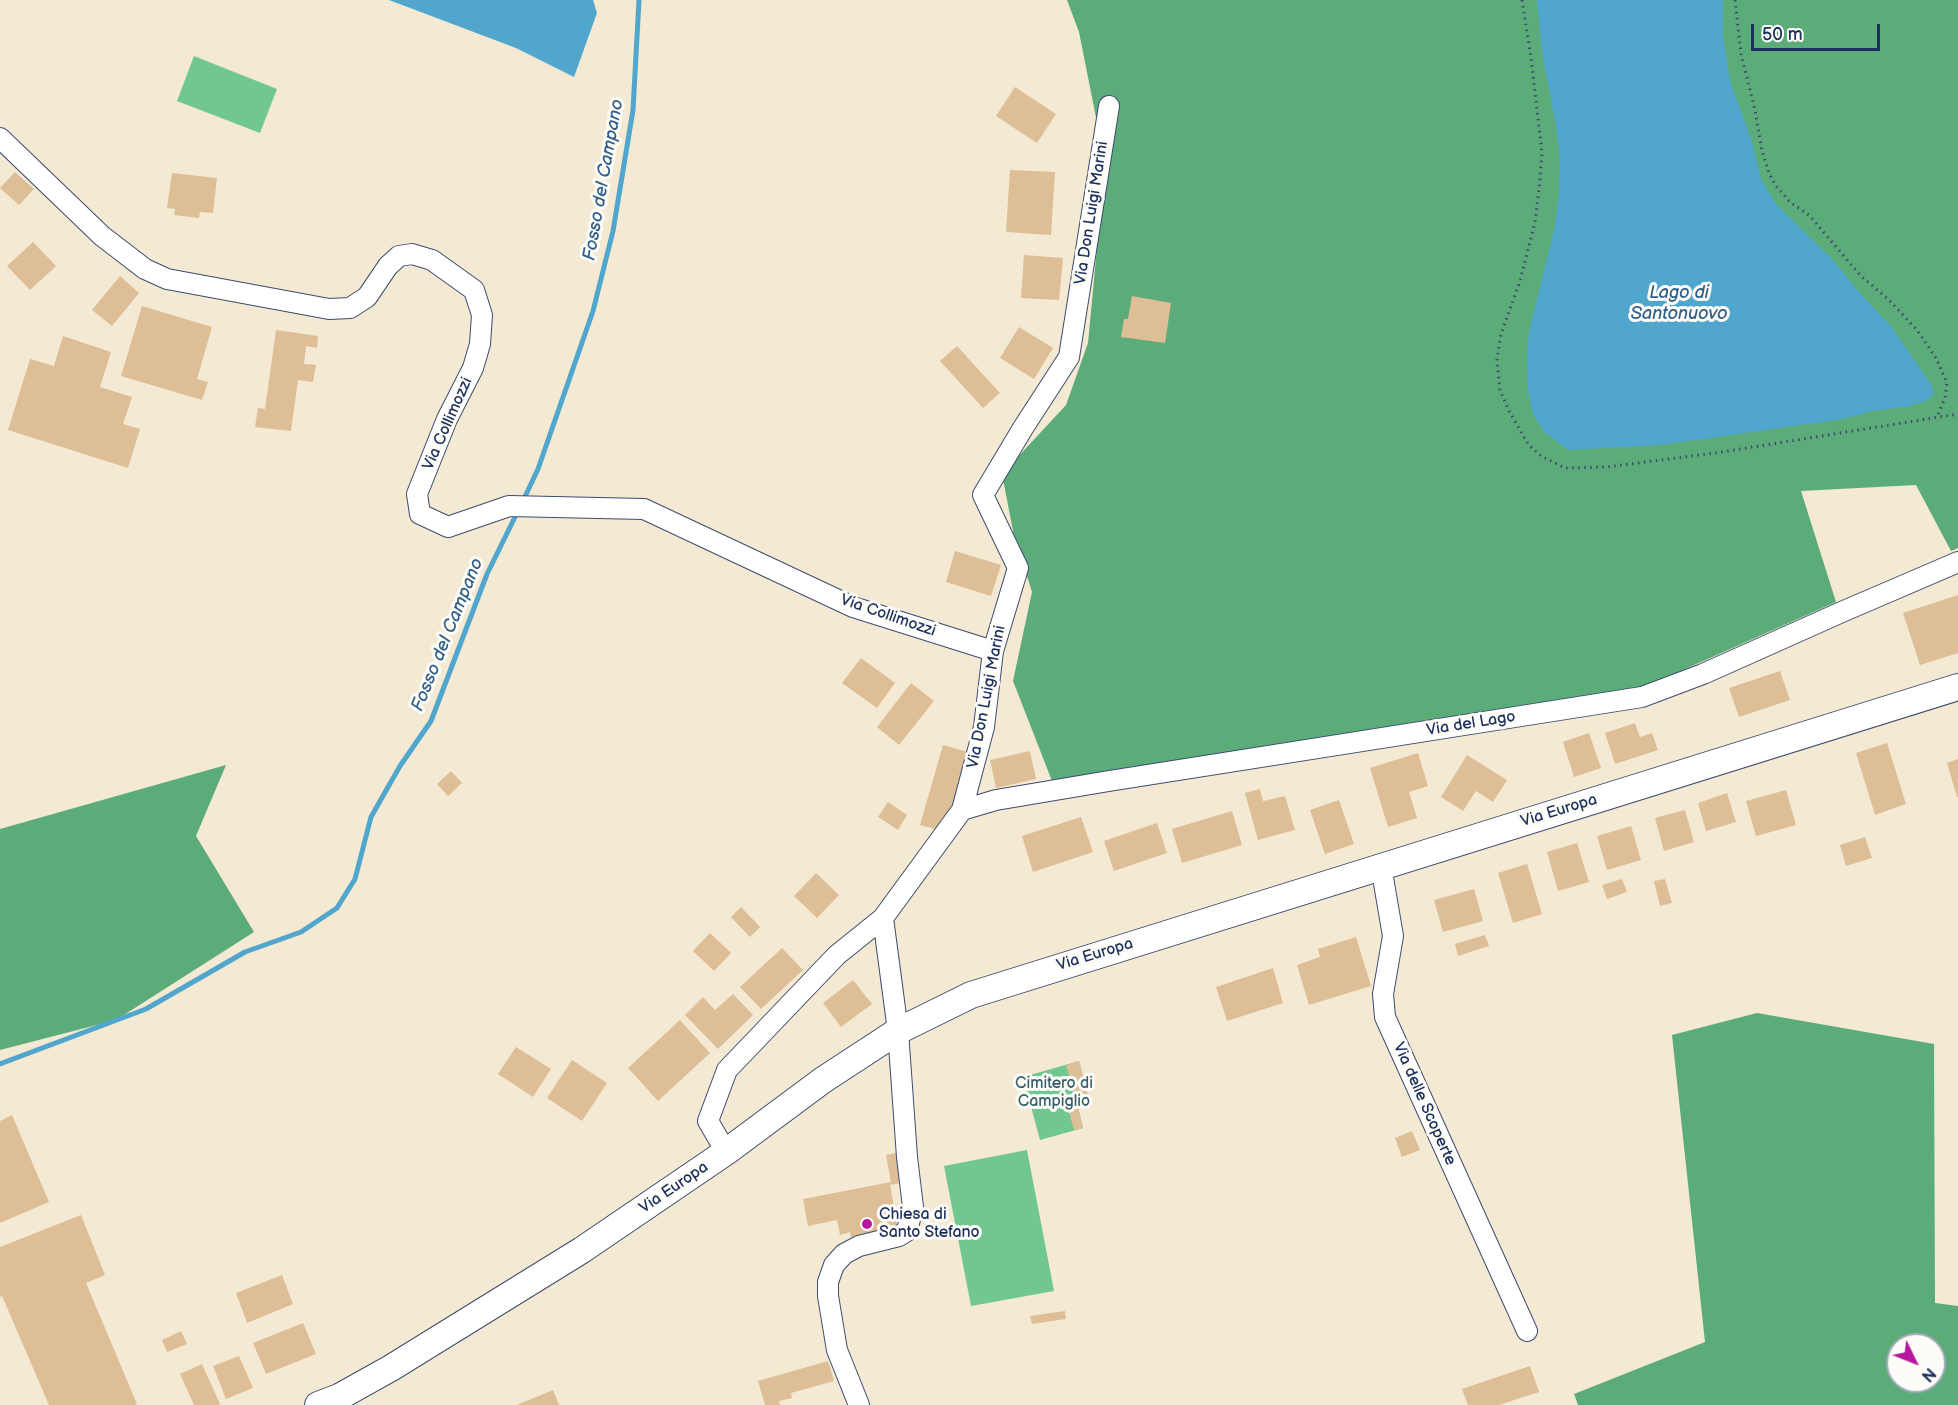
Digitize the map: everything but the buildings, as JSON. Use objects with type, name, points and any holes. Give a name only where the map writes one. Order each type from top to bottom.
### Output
[{"type":"main road","name":"Via Europa","points":[[318,1405],[339,1397],[391,1368],[582,1250],[726,1152],[823,1080],[898,1031],[971,995],[1958,687]]},
{"type":"street","name":"Via Don Luigi Marini","points":[[726,1152],[708,1122],[727,1070],[837,955],[883,918],[962,810],[984,727],[993,651],[1018,568],[984,495],[1023,428],[1069,357],[1109,106]]},
{"type":"street","name":"Via Collimozzi","points":[[0,138],[111,243],[145,269],[167,279],[329,309],[350,308],[367,297],[388,266],[399,256],[412,254],[432,260],[474,290],[482,315],[480,344],[473,368],[447,419],[417,494],[420,514],[448,527],[509,506],[644,509],[853,607],[993,651]]},
{"type":"street","name":"Via del Lago","points":[[962,810],[996,800],[1099,782],[1642,697],[1703,674],[1958,562]]},
{"type":"street","name":"Via delle Scoperte","points":[[1381,866],[1394,936],[1383,994],[1385,1017],[1527,1331]]},
{"type":"street","points":[[859,1405],[837,1350],[828,1296],[828,1282],[834,1265],[844,1254],[859,1246],[899,1236],[907,1231],[913,1207],[898,1031],[883,918]]},
{"type":"path","points":[[1522,0],[1542,153],[1535,222],[1520,280],[1501,334],[1497,360],[1500,390],[1528,444],[1541,456],[1565,468],[1606,467],[1722,452],[1958,414]]},
{"type":"path","points":[[1735,0],[1740,54],[1755,110],[1762,152],[1769,173],[1776,186],[1790,202],[1810,216],[1860,275],[1904,316],[1930,349],[1947,384],[1945,398],[1937,417]]},
{"type":"green space","points":[[1067,0],[1958,0],[1958,548],[1951,551],[1916,485],[1801,491],[1836,602],[1647,686],[1052,781],[1013,681],[1032,592],[1014,536],[1002,474],[1066,405],[1088,343],[1105,163],[1079,32]]},
{"type":"green space","points":[[194,56],[277,89],[260,133],[177,101]]},
{"type":"green space","points":[[226,765],[196,836],[254,932],[116,1020],[0,1050],[0,829]]},
{"type":"green space","points":[[1757,1013],[1934,1044],[1935,1303],[1958,1306],[1958,1405],[1578,1405],[1574,1394],[1705,1342],[1672,1035]]},
{"type":"green space","name":"Cimitero di Campiglio","points":[[1079,1061],[1089,1100],[1077,1103],[1083,1128],[1040,1140],[1023,1077]]},
{"type":"green space","points":[[1027,1150],[1054,1291],[971,1306],[944,1166]]},
{"type":"water","points":[[389,0],[593,0],[597,13],[574,77],[516,48]]},
{"type":"water","name":"Lago di Santonuovo","points":[[1537,0],[1723,0],[1723,35],[1730,81],[1752,142],[1761,179],[1776,204],[1833,260],[1890,325],[1931,384],[1934,393],[1928,400],[1906,407],[1872,411],[1843,419],[1661,445],[1568,450],[1544,432],[1533,414],[1528,391],[1527,360],[1529,332],[1555,226],[1560,161],[1542,52]]},
{"type":"waterway","name":"Fosso del Campano","points":[[522,503],[538,469],[593,311],[613,231],[633,110],[639,0]]},
{"type":"waterway","name":"Fosso del Campano","points":[[0,1064],[146,1009],[245,952],[301,932],[337,908],[355,879],[371,817],[400,766],[431,721],[487,574],[518,511]]},
{"type":"place","name":"Chiesa di Santo Stefano","points":[[867,1224]]}]
